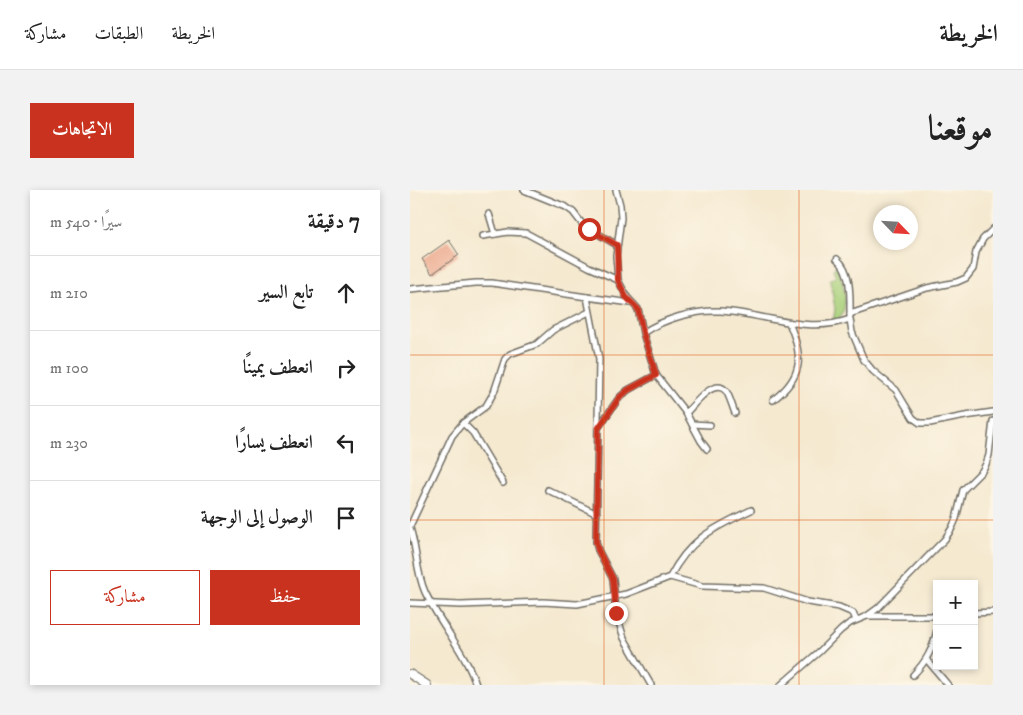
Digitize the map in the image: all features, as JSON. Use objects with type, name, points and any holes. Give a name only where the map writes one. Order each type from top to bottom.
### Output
[{"type":"main road","points":[[410,674],[427,685]]},
{"type":"street","points":[[524,190],[573,212],[583,224],[617,245]]},
{"type":"street","points":[[616,190],[621,218],[617,245],[618,280],[631,303],[638,309],[656,375],[686,413],[707,449]]},
{"type":"street","points":[[489,214],[495,234]]},
{"type":"street","points":[[643,333],[649,328],[671,320],[706,312],[728,312],[789,323],[840,322],[850,316],[927,288],[957,282],[966,278],[973,269],[976,252],[983,239],[993,229]]},
{"type":"street","points":[[483,236],[518,232],[526,233],[589,267],[618,280]]},
{"type":"street","points":[[836,259],[841,263],[847,279],[852,332],[864,360],[873,371],[896,390],[913,418],[920,423],[930,424],[993,412]]},
{"type":"street","points":[[410,289],[492,283],[631,303]]},
{"type":"street","points":[[587,297],[599,359],[596,542],[598,550],[613,579],[616,613],[624,638],[650,685]]},
{"type":"street","points":[[476,685],[431,604],[418,574],[410,527],[452,436],[463,423],[486,406],[494,392],[505,359],[510,354],[537,344],[553,330],[589,312]]},
{"type":"street","points":[[773,400],[790,386],[798,368],[796,341],[789,323]]},
{"type":"street","points":[[598,429],[619,398],[628,390],[656,375]]},
{"type":"street","points":[[686,413],[700,398],[715,387],[721,387],[726,392],[734,413]]},
{"type":"street","points":[[781,685],[841,630],[878,608],[945,539],[956,519],[963,490],[982,471],[991,456],[993,421]]},
{"type":"street","points":[[463,423],[473,433],[503,483]]},
{"type":"street","points":[[692,424],[710,424]]},
{"type":"street","points":[[548,490],[597,514]]},
{"type":"street","points":[[410,603],[503,605],[543,602],[577,604],[626,594],[670,577],[690,546],[726,522],[752,510]]},
{"type":"street","points":[[670,577],[702,586],[764,588],[808,602],[839,607],[853,613],[856,620]]},
{"type":"street","points":[[978,613],[993,612]]},
{"type":"street","points":[[867,616],[933,616]]},
{"type":"street","points":[[913,675],[927,660],[933,645]]},
{"type":"street","points":[[927,660],[948,685]]},
{"type":"green space","points":[[836,266],[844,287],[845,302],[841,316],[837,322],[833,322],[835,309],[830,279],[836,277],[833,269]]},
{"type":"building","points":[[449,240],[459,255],[432,274],[422,259]]},
{"type":"route","points":[[589,229],[617,245],[618,280],[626,297],[638,309],[656,375],[628,390],[619,398],[598,429],[596,542],[598,550],[613,579],[616,613]]}]
